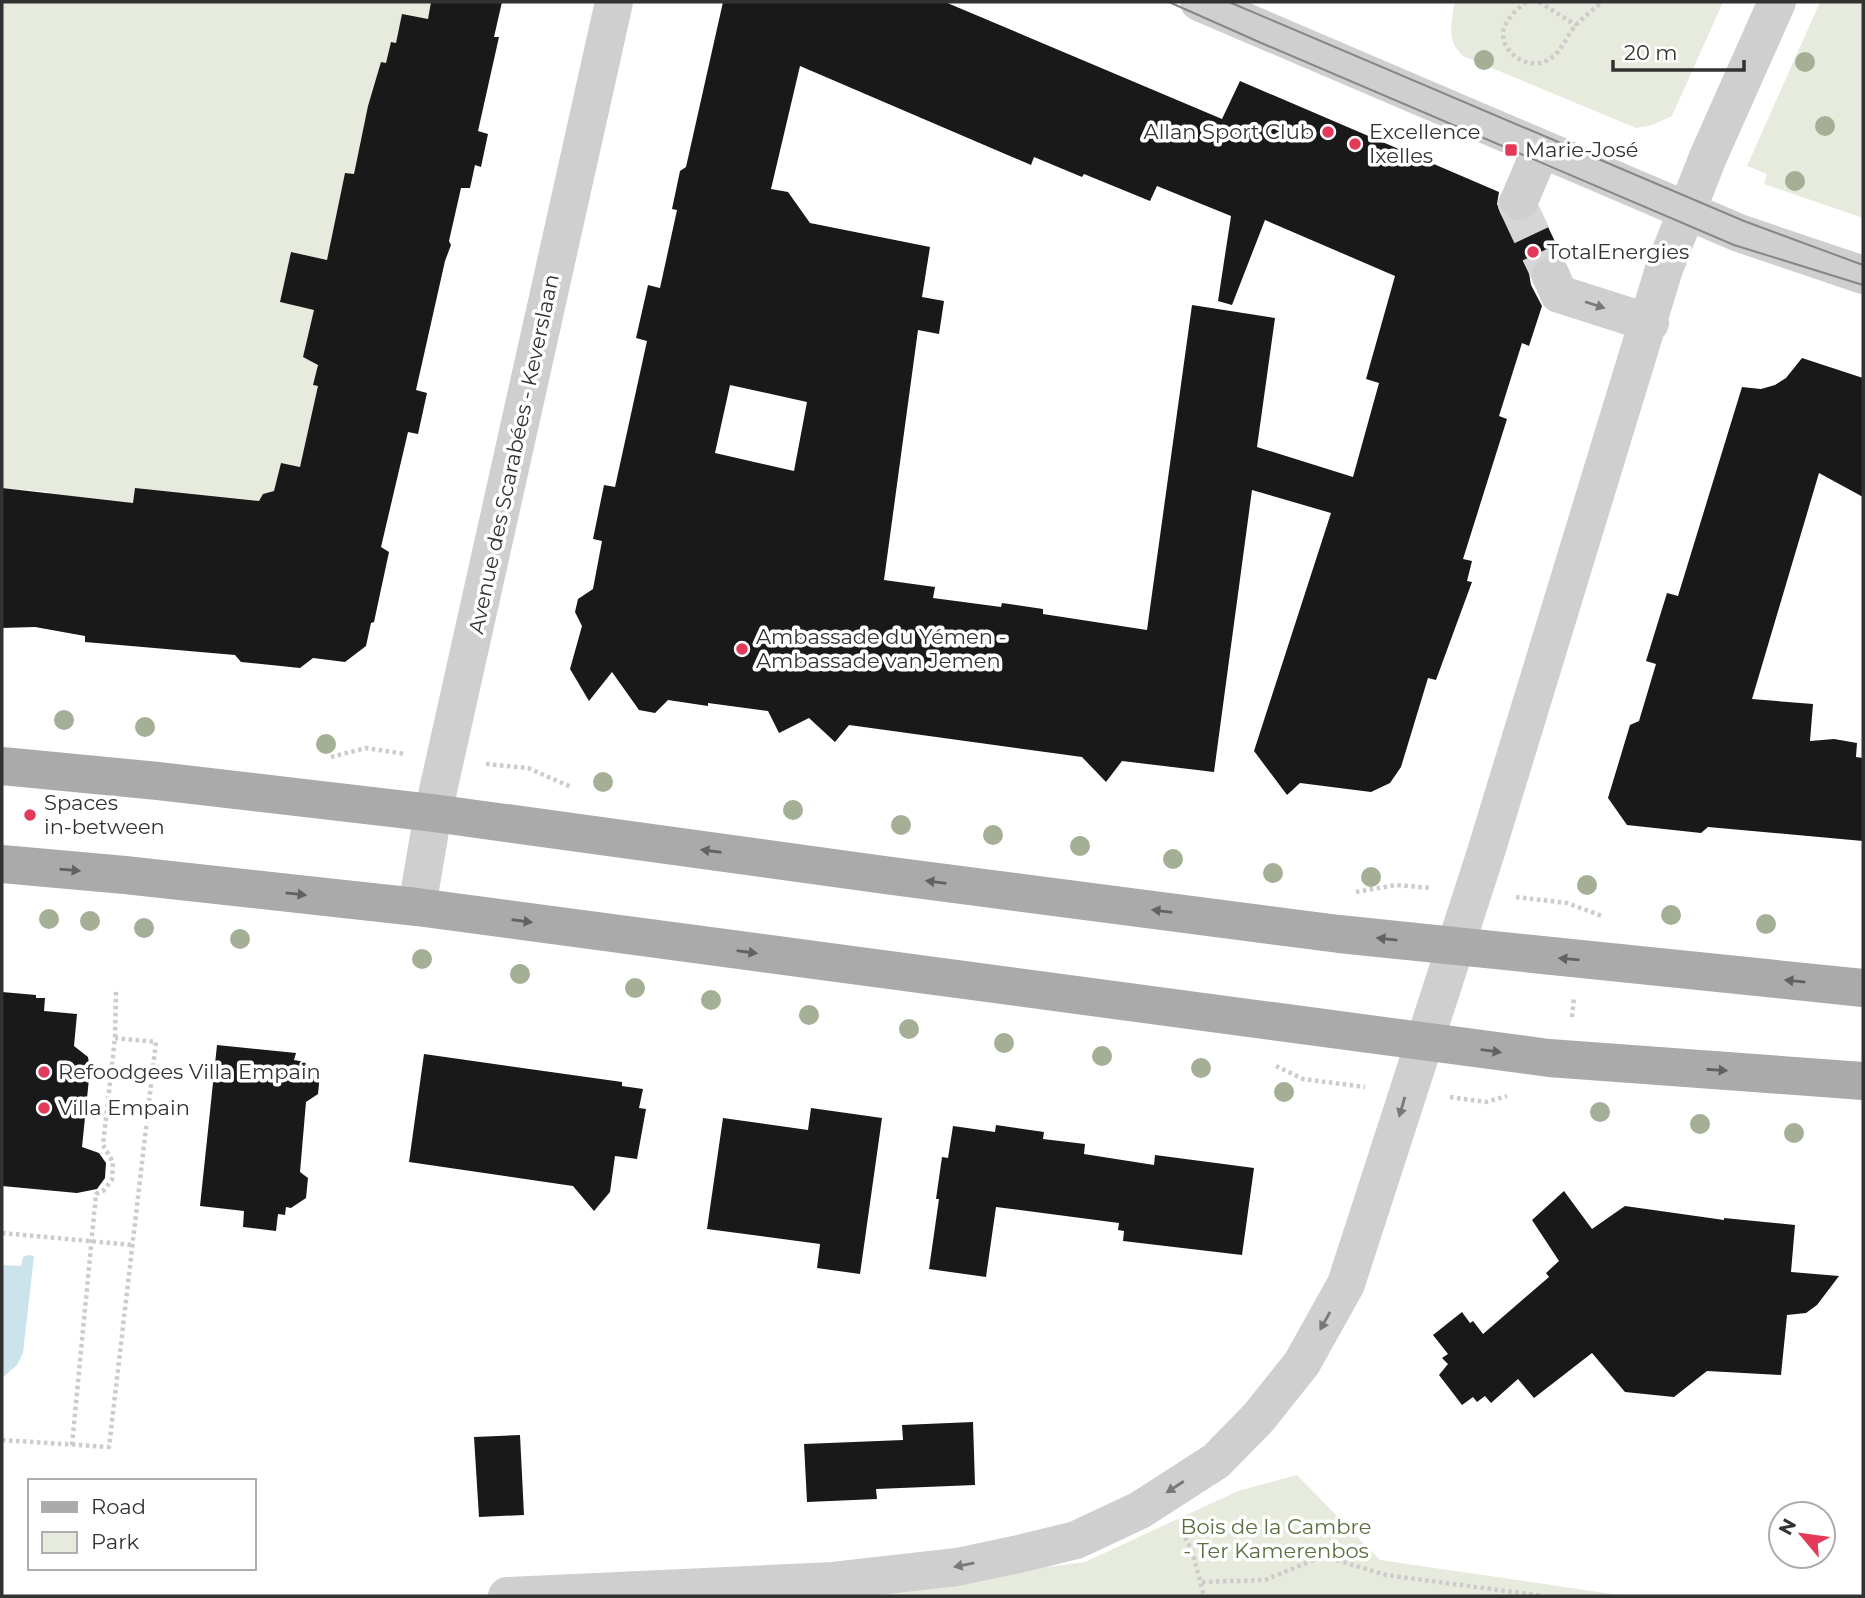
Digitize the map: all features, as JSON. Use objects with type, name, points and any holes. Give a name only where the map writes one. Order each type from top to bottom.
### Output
[{"type":"main road","points":[[2,766],[433,813],[1339,934],[1863,988]]},
{"type":"main road","points":[[2,864],[417,907],[1549,1058],[1863,1081]]},
{"type":"street","name":"Avenue des Scarabées - Keverslaan","points":[[417,907],[433,813],[614,2]]},
{"type":"street","points":[[506,1596],[832,1581],[957,1567],[1076,1540],[1140,1510],[1216,1461],[1259,1417],[1302,1363],[1346,1284],[1473,892],[1650,323],[1664,270],[1687,210],[1777,2]]},
{"type":"street","points":[[1219,6],[1541,149],[1739,233],[1863,275]]},
{"type":"street","points":[[1519,201],[1541,149]]},
{"type":"street","points":[[1551,276],[1559,294],[1650,323]]},
{"type":"path","points":[[1526,2],[1510,17],[1503,31],[1506,46],[1515,58],[1532,63],[1545,62],[1559,51],[1576,25],[1602,2]]},
{"type":"path","points":[[1539,2],[1576,25]]},
{"type":"path","points":[[326,758],[366,748],[528,768],[575,789]]},
{"type":"path","points":[[1353,892],[1396,885],[1473,892],[1567,903],[1606,918]]},
{"type":"path","points":[[72,1444],[96,1194],[103,1191],[112,1180],[113,1162],[103,1145],[115,1038],[116,990]]},
{"type":"path","points":[[2,1440],[109,1447],[156,1042],[115,1038]]},
{"type":"path","points":[[2,1233],[132,1245]]},
{"type":"path","points":[[1163,1495],[1192,1551],[1204,1596]]},
{"type":"path","points":[[1202,1582],[1265,1580],[1323,1556],[1386,1575],[1543,1596]]},
{"type":"green space","points":[[2,2],[431,2],[428,19],[396,43],[391,42],[386,63],[381,62],[364,176],[345,173],[327,260],[291,252],[280,302],[353,318],[319,361],[313,385],[329,389],[301,467],[281,463],[274,495],[259,509],[133,503],[46,510],[48,492],[2,488]]},
{"type":"green space","points":[[1723,2],[1672,116],[1652,125],[1636,128],[1463,56],[1454,44],[1451,32],[1454,4]]},
{"type":"green space","points":[[1820,2],[1863,2],[1863,218],[1764,184],[1767,174],[1747,166]]},
{"type":"green space","name":"Bois de la Cambre - Ter Kamerenbos","points":[[1297,1475],[1380,1560],[1626,1596],[789,1596],[835,1595],[1085,1562],[1238,1491]]},
{"type":"water","points":[[34,1256],[23,1353],[17,1365],[2,1378],[2,1265],[21,1266],[23,1257]]},
{"type":"building","points":[[431,2],[502,2],[494,37],[499,37],[478,131],[488,134],[481,167],[475,165],[470,188],[461,188],[449,241],[451,245],[416,390],[427,393],[418,434],[408,432],[381,547],[389,552],[366,646],[345,662],[313,658],[300,668],[241,662],[235,655],[85,642],[85,636],[35,627],[2,628],[2,488],[133,503],[135,488],[259,501],[263,494],[274,491],[281,463],[300,467],[318,386],[313,385],[318,365],[303,357],[314,310],[280,302],[291,252],[327,260],[345,173],[354,174],[368,106],[381,62],[386,63],[391,42],[396,43],[402,14],[428,19]]},
{"type":"building","points":[[723,2],[945,2],[1222,119],[1240,81],[1499,192],[1497,204],[1501,214],[1510,221],[1522,223],[1532,219],[1540,210],[1559,250],[1557,256],[1542,256],[1533,264],[1529,273],[1531,285],[1542,306],[1529,346],[1522,343],[1499,416],[1507,419],[1463,559],[1472,561],[1467,581],[1472,582],[1436,680],[1428,678],[1401,767],[1390,783],[1371,792],[1300,783],[1287,795],[1254,751],[1331,513],[1252,490],[1214,772],[1122,761],[1106,782],[1082,757],[849,725],[835,742],[809,718],[779,733],[768,711],[708,703],[708,706],[668,700],[655,713],[639,710],[612,672],[589,701],[570,669],[582,626],[575,612],[578,599],[593,589],[602,541],[593,539],[604,485],[615,487],[647,341],[636,338],[648,285],[660,288],[677,210],[672,209],[680,171],[686,167]],"holes":[[[800,66],[1031,165],[1034,157],[1150,201],[1157,186],[1231,216],[1218,301],[1232,305],[1265,220],[1395,276],[1366,379],[1379,383],[1353,477],[1257,447],[1275,318],[1192,305],[1147,630],[1043,614],[1043,609],[1002,603],[1001,607],[933,598],[935,587],[884,580],[918,330],[939,334],[944,301],[922,297],[930,247],[810,223],[788,192],[771,189]],[[730,385],[807,402],[794,471],[715,453]]]},
{"type":"building","points":[[1802,358],[1863,378],[1863,497],[1819,473],[1752,699],[1813,704],[1810,741],[1834,739],[1857,743],[1856,757],[1863,758],[1863,841],[1708,827],[1701,833],[1627,825],[1608,798],[1630,725],[1639,721],[1656,664],[1646,661],[1667,593],[1678,596],[1742,387],[1761,389],[1775,385],[1786,378]]},
{"type":"building","name":"Villa Empain","points":[[2,992],[36,995],[36,998],[45,998],[44,1011],[77,1014],[74,1046],[88,1057],[90,1069],[82,1147],[99,1153],[106,1163],[105,1178],[97,1189],[77,1193],[2,1186]]},
{"type":"building","points":[[217,1045],[296,1053],[294,1060],[305,1062],[320,1074],[318,1094],[306,1102],[300,1172],[308,1178],[306,1198],[291,1208],[286,1207],[285,1215],[278,1214],[276,1231],[243,1227],[244,1211],[200,1206]]},
{"type":"building","points":[[424,1054],[622,1082],[622,1086],[643,1089],[639,1108],[646,1109],[637,1159],[615,1156],[610,1192],[594,1211],[573,1186],[409,1162]]},
{"type":"building","points":[[811,1108],[882,1118],[860,1274],[817,1268],[820,1244],[707,1229],[723,1118],[808,1130]]},
{"type":"building","points":[[996,1125],[1044,1132],[1043,1139],[1085,1144],[1084,1154],[1154,1165],[1155,1155],[1254,1168],[1242,1255],[1123,1241],[1124,1231],[1118,1230],[1119,1223],[996,1207],[986,1277],[929,1269],[942,1157],[948,1158],[953,1126],[995,1132]]},
{"type":"building","points":[[1564,1191],[1592,1229],[1625,1206],[1724,1220],[1795,1225],[1791,1272],[1839,1276],[1817,1305],[1806,1313],[1787,1315],[1781,1375],[1707,1371],[1674,1397],[1625,1392],[1592,1353],[1534,1398],[1518,1379],[1491,1403],[1485,1396],[1477,1402],[1473,1397],[1462,1405],[1439,1375],[1448,1364],[1442,1358],[1448,1354],[1433,1335],[1462,1312],[1483,1334],[1549,1277],[1546,1273],[1559,1261],[1532,1220]]},
{"type":"building","points":[[973,1422],[975,1485],[876,1489],[877,1499],[807,1502],[804,1444],[903,1440],[902,1425]]},
{"type":"building","points":[[520,1435],[524,1515],[479,1517],[474,1437]]},
{"type":"tunnel","points":[[1519,201],[1517,204],[1551,276]]},
{"type":"tram line","points":[[1169,2],[1734,245],[1863,285]]},
{"type":"tram line","points":[[1229,2],[1744,221],[1863,265]]},
{"type":"place","name":"Allan Sport Club","points":[[1328,132]]},
{"type":"place","name":"Excellence Ixelles","points":[[1355,144]]},
{"type":"place","name":"Marie-José","points":[[1511,150]]},
{"type":"place","name":"TotalEnergies","points":[[1533,252]]},
{"type":"place","name":"Ambassade du Yémen - Ambassade van Jemen","points":[[742,649]]},
{"type":"place","name":"Spaces in-between","points":[[30,815]]},
{"type":"place","name":"Refoodgees Villa Empain","points":[[44,1072]]},
{"type":"place","name":"Villa Empain","points":[[44,1108]]}]
